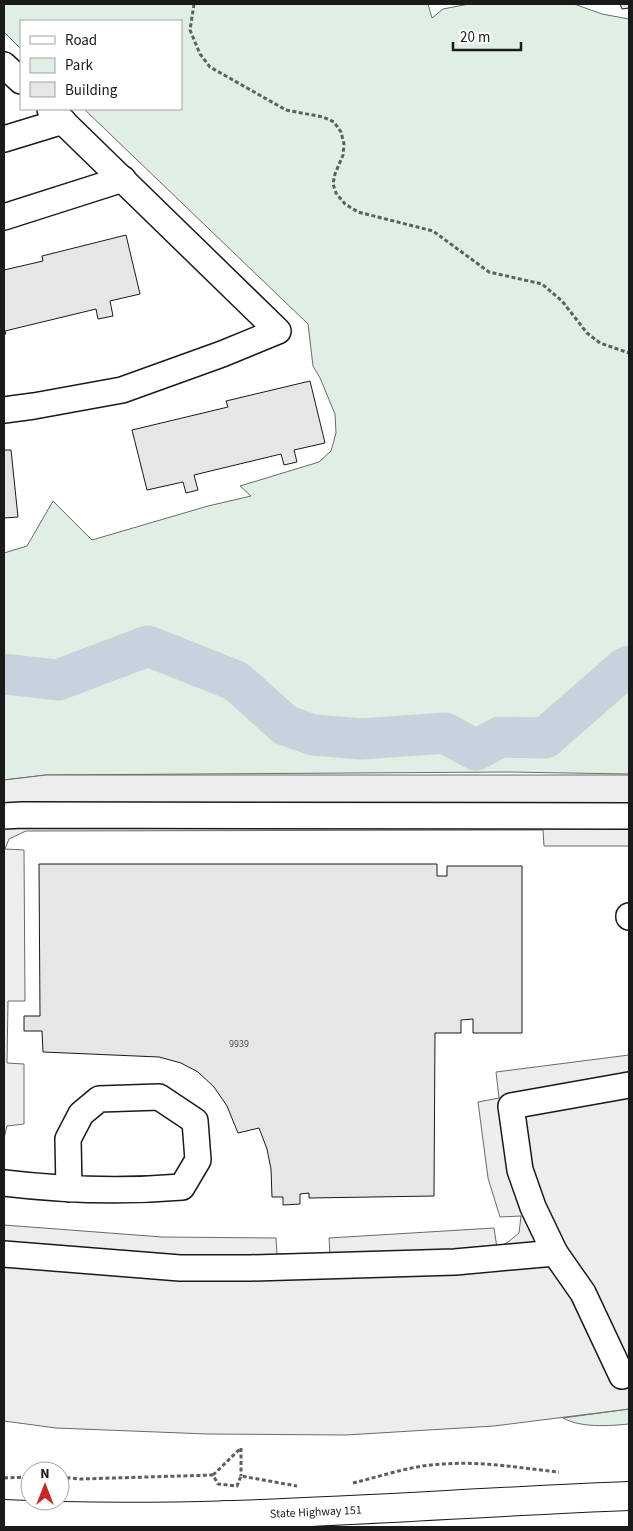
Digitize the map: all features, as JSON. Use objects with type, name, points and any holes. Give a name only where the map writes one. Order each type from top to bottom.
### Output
[{"type":"main road","name":"State Highway 151","points":[[4,1514],[100,1517],[225,1515],[629,1496]]},
{"type":"main road","points":[[225,1515],[268,1527]]},
{"type":"lane","points":[[4,65],[20,80]]},
{"type":"lane","points":[[4,139],[57,115],[278,331],[222,354],[122,390],[4,410]]},
{"type":"lane","points":[[4,217],[123,179]]},
{"type":"lane","points":[[4,816],[629,816]]},
{"type":"lane","points":[[622,1376],[583,1293],[555,1253],[533,1207],[520,1170],[511,1106],[629,1085]]},
{"type":"lane","points":[[4,1184],[69,1189],[139,1191],[182,1187],[198,1160],[195,1121],[159,1096],[99,1099],[81,1114],[68,1140],[69,1189]]},
{"type":"lane","points":[[4,1254],[180,1268],[250,1268],[455,1262],[555,1253]]},
{"type":"path","points":[[194,4],[190,30],[197,48],[210,67],[286,110],[323,117],[334,122],[341,132],[344,144],[343,154],[333,184],[336,193],[344,204],[358,212],[433,231],[489,272],[542,284],[562,301],[587,333],[600,343],[629,353]]},
{"type":"path","points":[[70,1478],[213,1475],[241,1448],[241,1476],[237,1486],[218,1484],[213,1475]]},
{"type":"path","points":[[345,1485],[442,1464],[484,1464],[566,1473]]},
{"type":"path","points":[[241,1476],[298,1486]]},
{"type":"path","points":[[4,1478],[20,1477]]},
{"type":"green space","points":[[4,4],[428,4],[432,18],[443,9],[469,4],[574,4],[602,14],[629,19],[629,774],[508,772],[46,775],[4,780],[4,553],[27,546],[53,501],[92,540],[208,506],[251,496],[240,486],[319,462],[331,451],[336,433],[335,414],[313,366],[308,324],[85,110],[182,110],[182,20],[20,20],[20,48],[4,32]]},
{"type":"green space","points":[[629,1409],[629,1424],[587,1425],[563,1418]]},
{"type":"shaded area","points":[[46,775],[629,775],[629,846],[544,846],[543,830],[26,831],[9,839],[5,849],[24,850],[25,1001],[8,1001],[7,1063],[24,1064],[24,1124],[7,1126],[4,1138],[4,780]]},
{"type":"shaded area","points":[[629,1055],[629,1409],[494,1426],[346,1435],[207,1434],[56,1428],[4,1421],[4,1225],[162,1237],[276,1238],[277,1254],[330,1254],[329,1238],[494,1228],[497,1248],[519,1233],[521,1216],[500,1217],[488,1178],[478,1102],[499,1098],[496,1072]]},
{"type":"building","points":[[620,4],[629,4],[629,8],[622,9]]},
{"type":"building","points":[[126,235],[140,294],[110,301],[113,316],[98,319],[96,309],[5,331],[6,334],[4,334],[4,270],[43,261],[42,256]]},
{"type":"building","points":[[310,381],[325,443],[294,450],[297,462],[284,465],[281,454],[194,475],[198,490],[186,493],[183,482],[147,490],[132,430],[228,407],[226,401]]},
{"type":"building","points":[[4,450],[11,450],[18,517],[4,518]]},
{"type":"building","points":[[39,864],[437,864],[437,876],[447,876],[447,866],[522,866],[522,1033],[473,1033],[473,1019],[461,1020],[461,1033],[435,1033],[434,1196],[309,1198],[309,1193],[300,1194],[300,1204],[283,1205],[283,1197],[272,1197],[271,1169],[267,1149],[259,1128],[238,1133],[227,1106],[214,1087],[198,1072],[181,1063],[159,1057],[43,1052],[42,1031],[24,1031],[24,1016],[40,1016]]},
{"type":"waterway","points":[[4,674],[58,680],[148,646],[236,681],[285,725],[313,735],[362,739],[445,733],[476,750],[500,737],[545,738],[629,666]]}]
